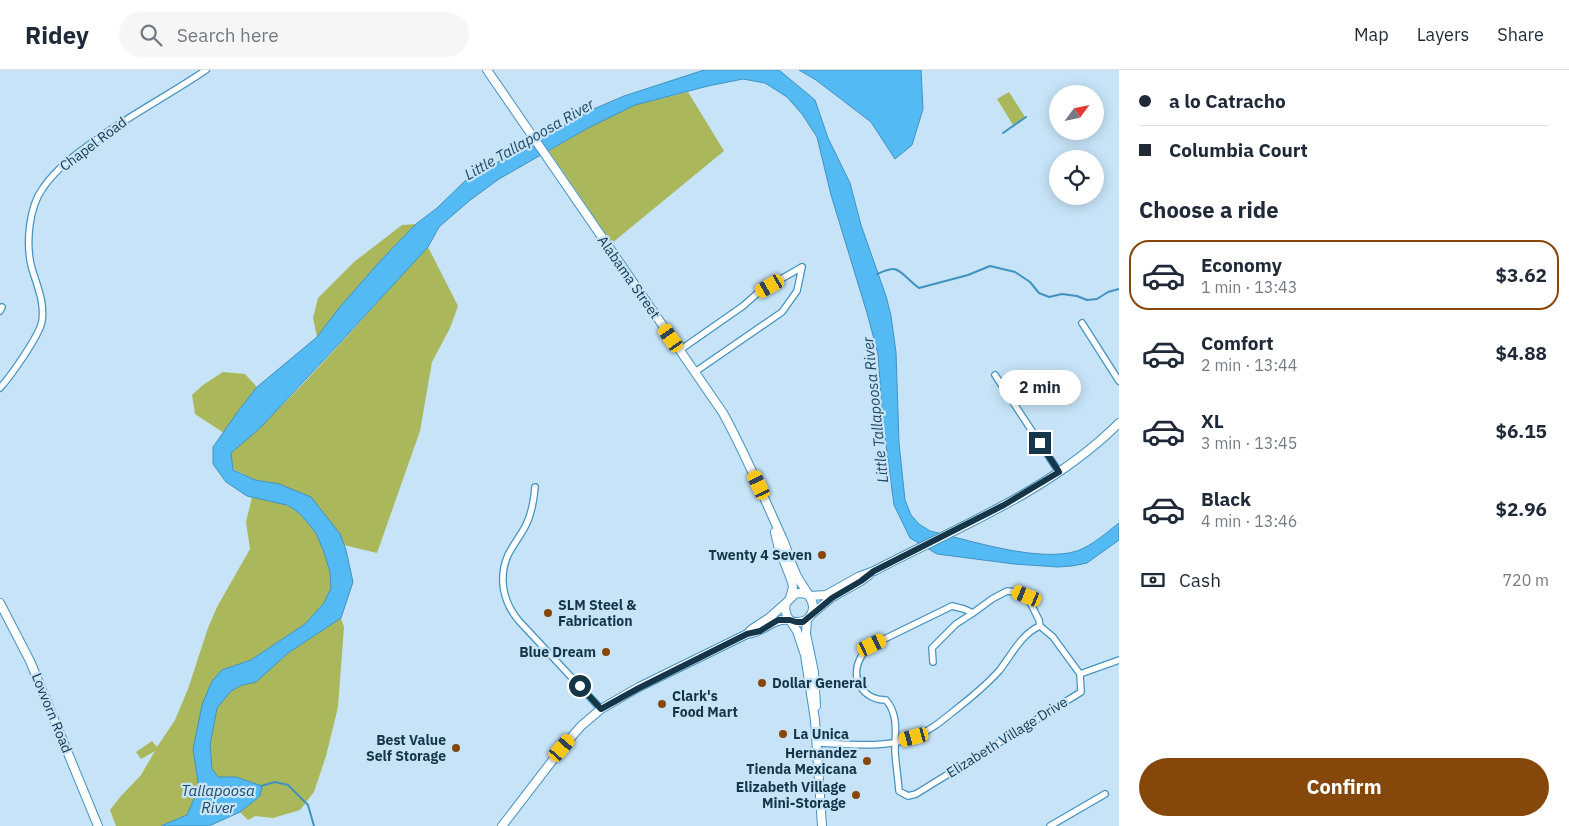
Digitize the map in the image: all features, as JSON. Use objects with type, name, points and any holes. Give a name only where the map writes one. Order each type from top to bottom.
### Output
[{"type":"main road","name":"Alabama Street","points":[[489,71],[723,413],[763,493],[796,576],[808,595]]},
{"type":"main road","points":[[747,634],[799,593],[816,596],[826,595],[858,577],[874,571],[1023,495],[1059,472],[1119,423]]},
{"type":"main road","name":"Alabama Street","points":[[773,520],[778,545],[793,587],[788,600]]},
{"type":"main road","points":[[502,826],[562,748],[581,726],[601,709],[747,634],[760,631],[778,620],[800,623],[832,598],[874,571]]},
{"type":"main road","points":[[808,595],[813,603],[806,634],[814,672],[817,703],[815,720]]},
{"type":"main road","points":[[788,600],[785,609],[797,631],[805,654],[815,720],[822,826]]},
{"type":"main road","name":"Lovvorn Road","points":[[0,603],[34,670],[98,826]]},
{"type":"street","name":"Chapel Road","points":[[0,388],[28,350],[42,323],[41,298],[31,263],[29,233],[33,212],[42,190],[59,168],[75,154],[133,114],[206,70]]},
{"type":"street","points":[[680,350],[743,306],[760,291],[802,267],[797,291],[782,312],[695,372]]},
{"type":"street","points":[[1082,323],[1119,381]]},
{"type":"street","points":[[995,375],[1059,472]]},
{"type":"street","points":[[535,487],[526,524],[505,563],[502,580],[506,600],[519,621],[601,709]]},
{"type":"street","points":[[933,662],[932,648],[956,624],[1007,591],[1027,596],[1040,626],[1053,636],[1080,674],[1119,660]]},
{"type":"street","points":[[896,742],[892,706],[886,700],[873,698],[866,694],[860,687],[857,670],[862,654],[872,645],[952,606],[973,613]]},
{"type":"street","points":[[816,743],[876,744],[896,742],[914,737],[935,726],[971,697],[998,672],[1031,630],[1040,626]]},
{"type":"street","name":"Elizabeth Village Drive","points":[[896,742],[899,791],[908,796],[916,794],[1080,692],[1080,674]]},
{"type":"street","points":[[1050,826],[1105,794]]},
{"type":"green space","points":[[688,92],[724,151],[612,243],[549,151],[588,128],[635,105]]},
{"type":"green space","points":[[1009,92],[1025,117],[1013,125],[997,99]]},
{"type":"green space","points":[[416,224],[365,279],[317,337],[313,318],[318,298],[354,262],[402,225]]},
{"type":"green space","points":[[428,247],[458,306],[450,328],[432,362],[420,431],[377,553],[344,545],[340,534],[279,484],[255,480],[233,469],[231,453],[308,379]]},
{"type":"green space","points":[[223,372],[245,374],[257,387],[224,433],[195,414],[192,395]]},
{"type":"green space","points":[[252,497],[283,504],[294,509],[303,517],[316,533],[323,548],[330,572],[331,588],[324,603],[305,624],[251,660],[222,670],[193,749],[199,788],[187,815],[161,826],[116,826],[110,810],[141,775],[155,751],[141,759],[136,752],[152,741],[157,747],[175,720],[217,607],[250,549],[246,522]]},
{"type":"green space","points":[[341,618],[344,627],[338,707],[326,756],[314,792],[300,810],[273,818],[255,816],[248,820],[240,812],[260,796],[236,777],[218,777],[212,769],[210,745],[217,708],[231,691],[242,685],[256,682],[288,653]]},
{"type":"water","name":"Tallapoosa River","points":[[704,70],[779,70],[815,100],[828,138],[850,183],[861,225],[886,296],[891,316],[896,352],[899,443],[905,500],[911,515],[919,524],[930,531],[1024,552],[1061,554],[1077,551],[1094,542],[1119,523],[1119,540],[1087,563],[1058,567],[1014,564],[937,554],[910,538],[894,505],[883,423],[878,354],[831,195],[817,137],[802,114],[787,97],[765,83],[743,79],[635,105],[588,128],[499,179],[469,201],[439,227],[428,247],[336,347],[260,428],[231,453],[233,470],[255,480],[279,484],[311,497],[340,534],[346,550],[353,582],[341,618],[288,653],[256,682],[242,685],[231,691],[217,708],[210,745],[212,769],[218,777],[236,777],[262,786],[260,796],[240,812],[209,826],[161,826],[187,815],[199,788],[193,749],[202,705],[212,681],[222,670],[251,660],[305,624],[324,603],[331,588],[330,572],[324,552],[316,533],[303,517],[287,505],[247,496],[226,482],[213,464],[213,447],[239,410],[257,387],[317,337],[339,308],[416,224],[437,208],[466,180],[589,111],[624,96]]},
{"type":"water","points":[[799,70],[921,70],[923,109],[912,145],[895,159],[871,122],[816,80]]},
{"type":"waterway","points":[[1003,133],[1026,117]]},
{"type":"waterway","points":[[877,274],[896,269],[919,288],[968,275],[990,266],[1015,272],[1030,282],[1039,293],[1049,297],[1062,294],[1077,296],[1087,300],[1097,299],[1108,292],[1119,289]]},
{"type":"waterway","points":[[261,786],[275,782],[288,785],[308,805],[314,826]]},
{"type":"place","name":"Twenty 4 Seven","points":[[822,555]]},
{"type":"place","name":"SLM Steel & Fabrication","points":[[548,613]]},
{"type":"place","name":"Blue Dream","points":[[606,652]]},
{"type":"place","name":"Dollar General","points":[[762,683]]},
{"type":"place","name":"Clark's Food Mart","points":[[662,704]]},
{"type":"place","name":"La Unica","points":[[783,734]]},
{"type":"place","name":"Best Value Self Storage","points":[[456,748]]},
{"type":"place","name":"Hernandez Tienda Mexicana","points":[[867,761]]},
{"type":"place","name":"Elizabeth Village Mini-Storage","points":[[856,795]]},
{"type":"route","points":[[580,686],[601,709],[747,634],[760,631],[777,620],[803,622],[832,598],[874,571],[1023,495],[1059,472],[1040,443]]},
{"type":"water label","name":"Little Tallapoosa River","points":[[529,139]]},
{"type":"water label","name":"Little Tallapoosa River","points":[[875,410]]}]
